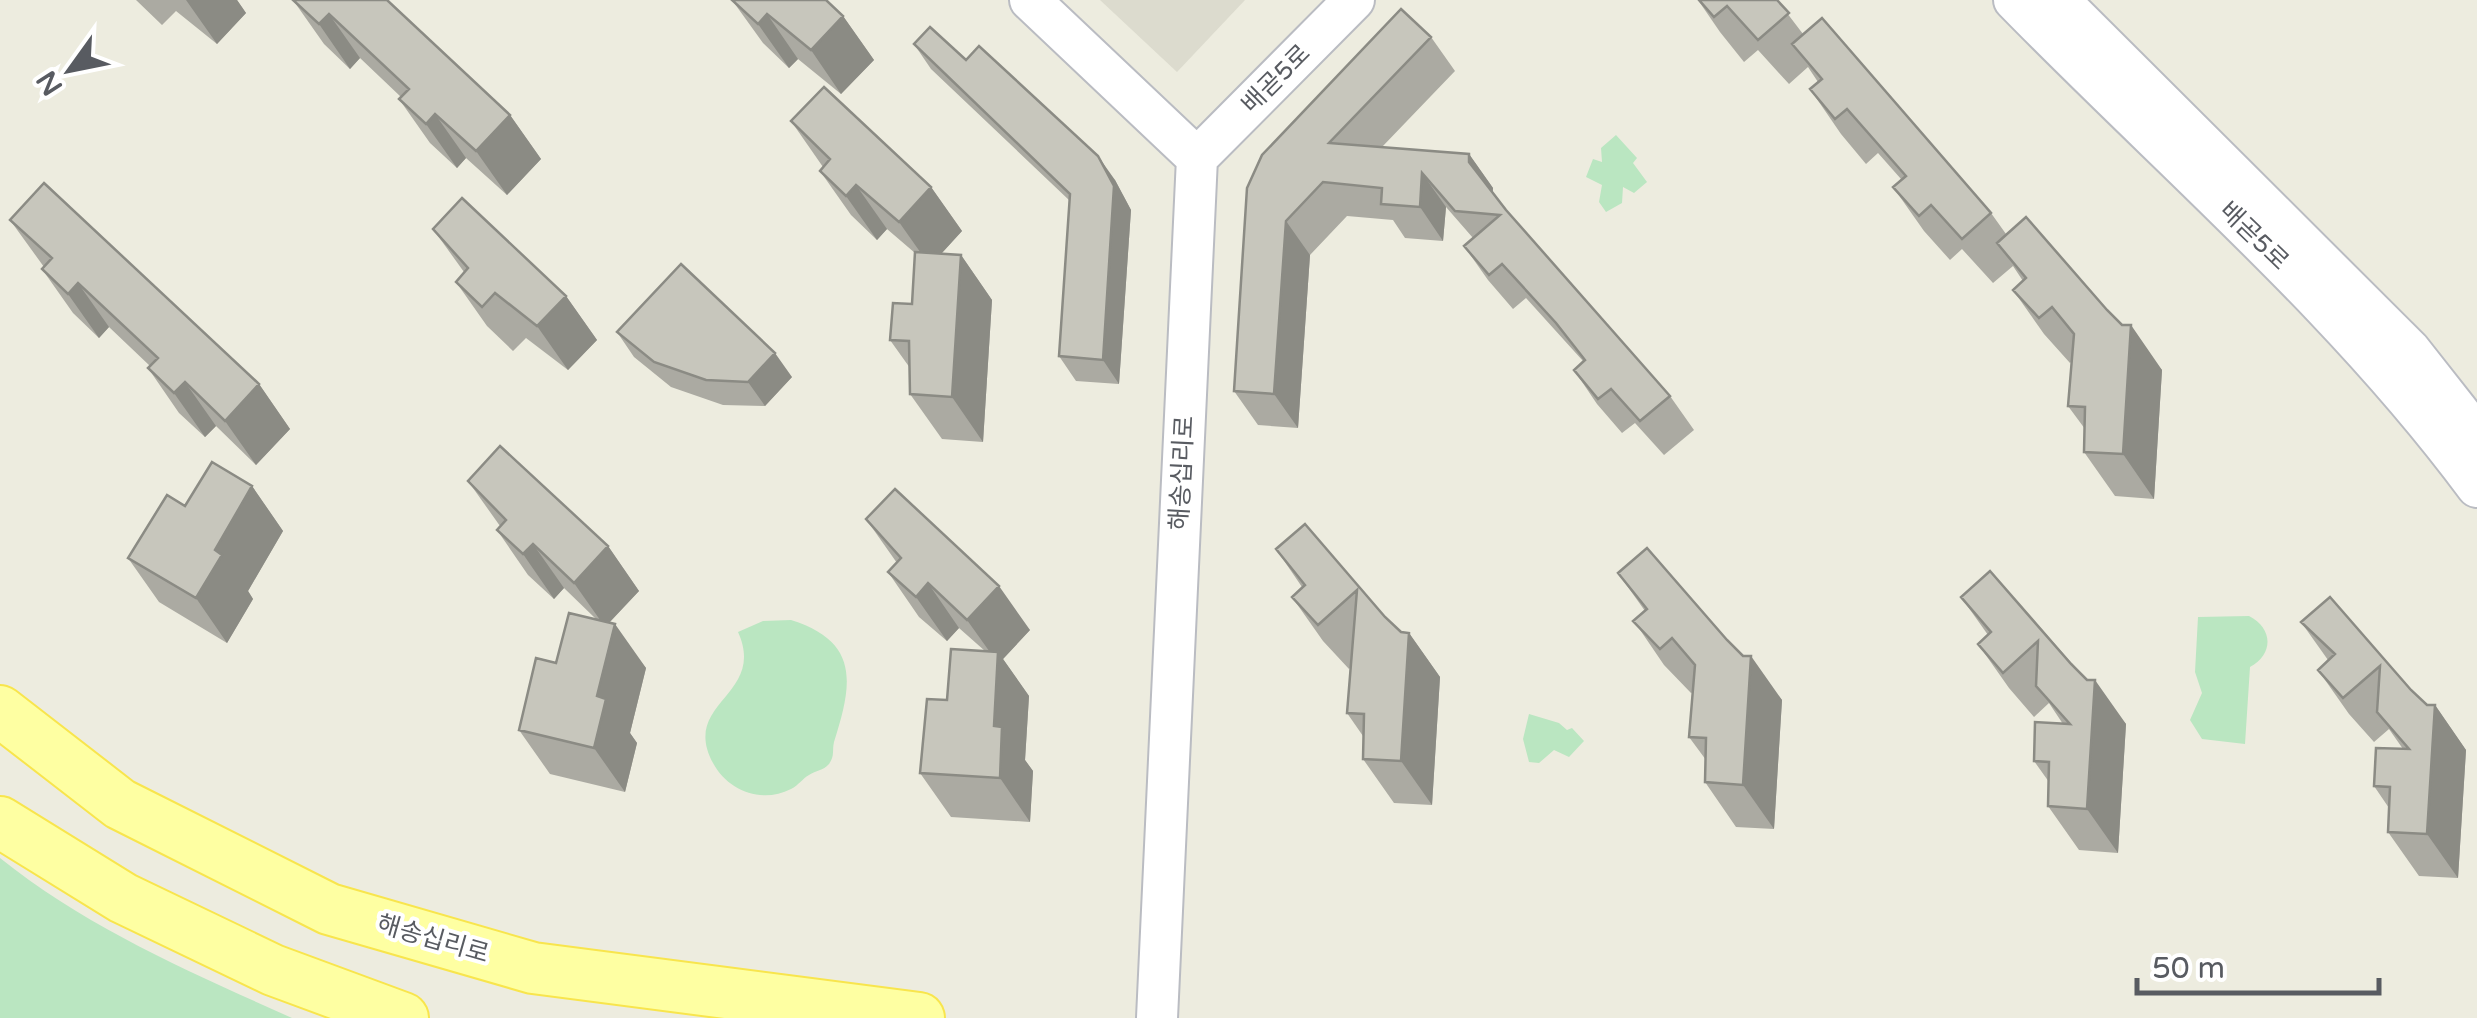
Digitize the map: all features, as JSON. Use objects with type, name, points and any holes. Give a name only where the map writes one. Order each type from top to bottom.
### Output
[{"type":"main road","name":"해송십리로","points":[[0,711],[120,804],[329,909],[532,968],[920,1018]]},
{"type":"main road","points":[[0,822],[122,898],[273,970],[402,1018]]},
{"type":"street","points":[[1030,0],[1197,158]]},
{"type":"street","name":"배곧5로","points":[[1197,158],[1354,0]]},
{"type":"street","points":[[2003,0],[2064,15]]},
{"type":"street","name":"배곧5로","points":[[2014,0],[2064,15],[2410,350],[2477,436]]},
{"type":"street","name":"배곧5로","points":[[2064,15],[2435,431],[2477,487]]},
{"type":"street","name":"해송십리로","points":[[1157,1018],[1197,158]]},
{"type":"shaded area","points":[[1100,0],[1245,0],[1177,72]]},
{"type":"green space","points":[[1616,135],[1637,158],[1633,163],[1647,182],[1634,193],[1623,187],[1622,203],[1606,212],[1599,202],[1602,185],[1586,177],[1593,159],[1602,162],[1601,148]]},
{"type":"green space","points":[[2249,616],[2263,627],[2268,641],[2263,655],[2250,667],[2245,744],[2202,739],[2190,720],[2202,693],[2195,672],[2198,617]]},
{"type":"green space","points":[[791,620],[814,629],[840,653],[846,668],[845,702],[829,764],[791,789],[758,795],[737,787],[719,773],[706,742],[707,726],[742,671],[744,654],[738,632],[763,621]]},
{"type":"green space","points":[[1529,714],[1559,723],[1567,730],[1572,728],[1584,741],[1569,757],[1554,750],[1539,763],[1529,762],[1523,739]]},
{"type":"green space","points":[[0,858],[104,927],[292,1018],[0,1018]]},
{"type":"building","points":[[293,0],[387,0],[510,115],[476,151],[435,114],[426,124],[399,99],[409,89],[329,14],[319,24]]},
{"type":"building","points":[[732,0],[826,0],[843,16],[811,50],[767,14],[758,24]]},
{"type":"building","points":[[1699,0],[1777,0],[1789,13],[1758,40],[1727,6],[1714,17]]},
{"type":"building","points":[[1401,9],[1431,37],[1329,143],[1469,154],[1469,162],[1506,210],[1670,396],[1640,421],[1611,389],[1598,399],[1574,370],[1585,360],[1502,264],[1489,275],[1464,246],[1500,215],[1455,211],[1422,173],[1420,207],[1381,204],[1382,188],[1323,182],[1286,221],[1274,394],[1234,391],[1247,188],[1262,155]]},
{"type":"building","points":[[1822,18],[1991,213],[1962,239],[1931,205],[1919,216],[1893,187],[1906,176],[1847,109],[1835,119],[1810,89],[1822,79],[1792,44]]},
{"type":"building","points":[[930,27],[966,60],[979,46],[1098,156],[1114,186],[1103,360],[1059,356],[1070,194],[914,44]]},
{"type":"building","points":[[824,87],[931,187],[899,222],[856,185],[846,196],[820,171],[830,159],[791,121]]},
{"type":"building","points":[[44,183],[259,384],[225,421],[185,382],[174,393],[148,368],[158,358],[78,283],[68,294],[42,269],[52,258],[10,220]]},
{"type":"building","points":[[462,198],[566,296],[537,326],[495,293],[482,307],[456,282],[468,268],[433,229]]},
{"type":"building","points":[[2026,217],[2107,310],[2122,325],[2131,325],[2123,454],[2084,452],[2085,407],[2068,406],[2074,334],[2052,307],[2039,318],[2013,290],[2026,278],[1997,243]]},
{"type":"building","points":[[915,252],[961,255],[952,397],[910,394],[909,341],[890,340],[893,303],[912,304]]},
{"type":"building","points":[[681,264],[775,353],[748,382],[706,380],[654,362],[617,332]]},
{"type":"building","points":[[500,446],[608,546],[574,583],[533,544],[523,554],[497,530],[506,520],[468,481]]},
{"type":"building","points":[[212,462],[252,486],[215,550],[222,555],[196,598],[128,558],[167,495],[185,506]]},
{"type":"building","points":[[895,489],[999,586],[967,620],[928,583],[916,597],[888,572],[901,558],[866,519]]},
{"type":"building","points":[[1305,524],[1385,617],[1401,632],[1409,633],[1401,761],[1363,759],[1364,714],[1347,713],[1357,590],[1318,625],[1292,597],[1305,585],[1276,549]]},
{"type":"building","points":[[1647,548],[1727,640],[1743,656],[1751,656],[1743,785],[1705,782],[1706,738],[1689,737],[1695,665],[1672,638],[1660,649],[1633,621],[1647,609],[1618,573]]},
{"type":"building","points":[[1990,571],[2071,664],[2087,680],[2095,680],[2087,809],[2048,806],[2049,762],[2034,761],[2035,722],[2070,724],[2036,686],[2038,641],[2003,673],[1978,644],[1991,632],[1961,597]]},
{"type":"building","points":[[2330,597],[2411,690],[2427,705],[2435,705],[2427,834],[2388,832],[2390,787],[2374,786],[2376,748],[2409,749],[2377,712],[2380,666],[2343,698],[2318,670],[2335,654],[2301,622]]},
{"type":"building","points":[[569,613],[615,624],[597,696],[606,699],[594,748],[519,730],[536,658],[556,663]]},
{"type":"building","points":[[951,649],[998,652],[994,726],[1002,727],[1000,778],[920,773],[927,699],[947,700]]}]
